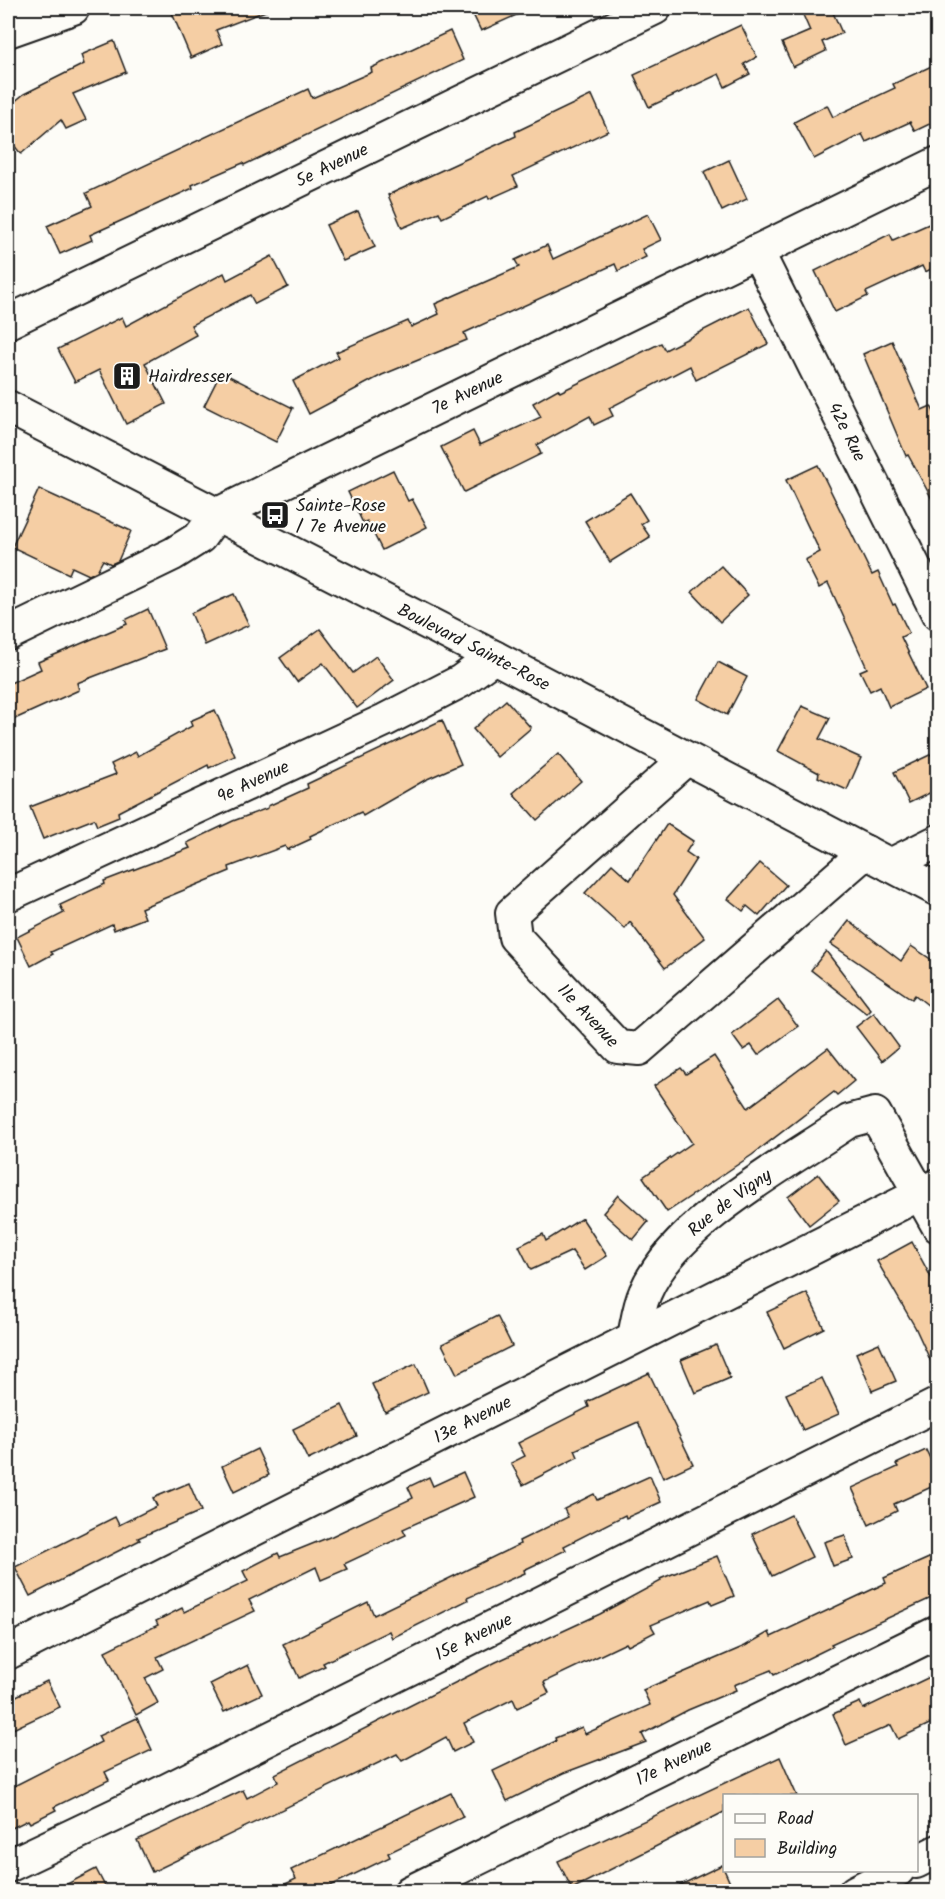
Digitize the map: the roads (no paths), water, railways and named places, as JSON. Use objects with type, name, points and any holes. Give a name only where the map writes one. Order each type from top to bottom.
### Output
[{"type":"street","points":[[8,31],[73,8]]},
{"type":"street","name":"5e Avenue","points":[[8,322],[655,8]]},
{"type":"street","name":"7e Avenue","points":[[8,634],[173,554],[200,537],[216,515],[938,163]]},
{"type":"street","name":"42e Rue","points":[[757,251],[938,614]]},
{"type":"street","name":"Boulevard Sainte-Rose","points":[[8,407],[216,515],[245,527],[938,890]]},
{"type":"street","name":"9e Avenue","points":[[8,895],[385,720],[460,681],[494,657]]},
{"type":"street","name":"11e Avenue","points":[[686,759],[512,914],[515,937],[618,1047],[639,1049],[878,858],[938,841]]},
{"type":"street","name":"Rue de Vigny","points":[[634,1337],[645,1292],[667,1258],[695,1225],[849,1121],[875,1114],[929,1190]]},
{"type":"street","points":[[929,1190],[938,1226]]},
{"type":"street","name":"13e Avenue","points":[[8,1653],[929,1190]]},
{"type":"street","name":"15e Avenue","points":[[8,1866],[159,1794],[938,1404]]},
{"type":"street","name":"17e Avenue","points":[[410,1892],[938,1632]]},
{"type":"street","points":[[918,1861],[938,1851]]},
{"type":"street","points":[[855,1892],[894,1872]]},
{"type":"place","name":"Hairdresser","points":[[127,376]]},
{"type":"place","name":"Sainte-Rose / 7e Avenue","points":[[275,515]]}]
